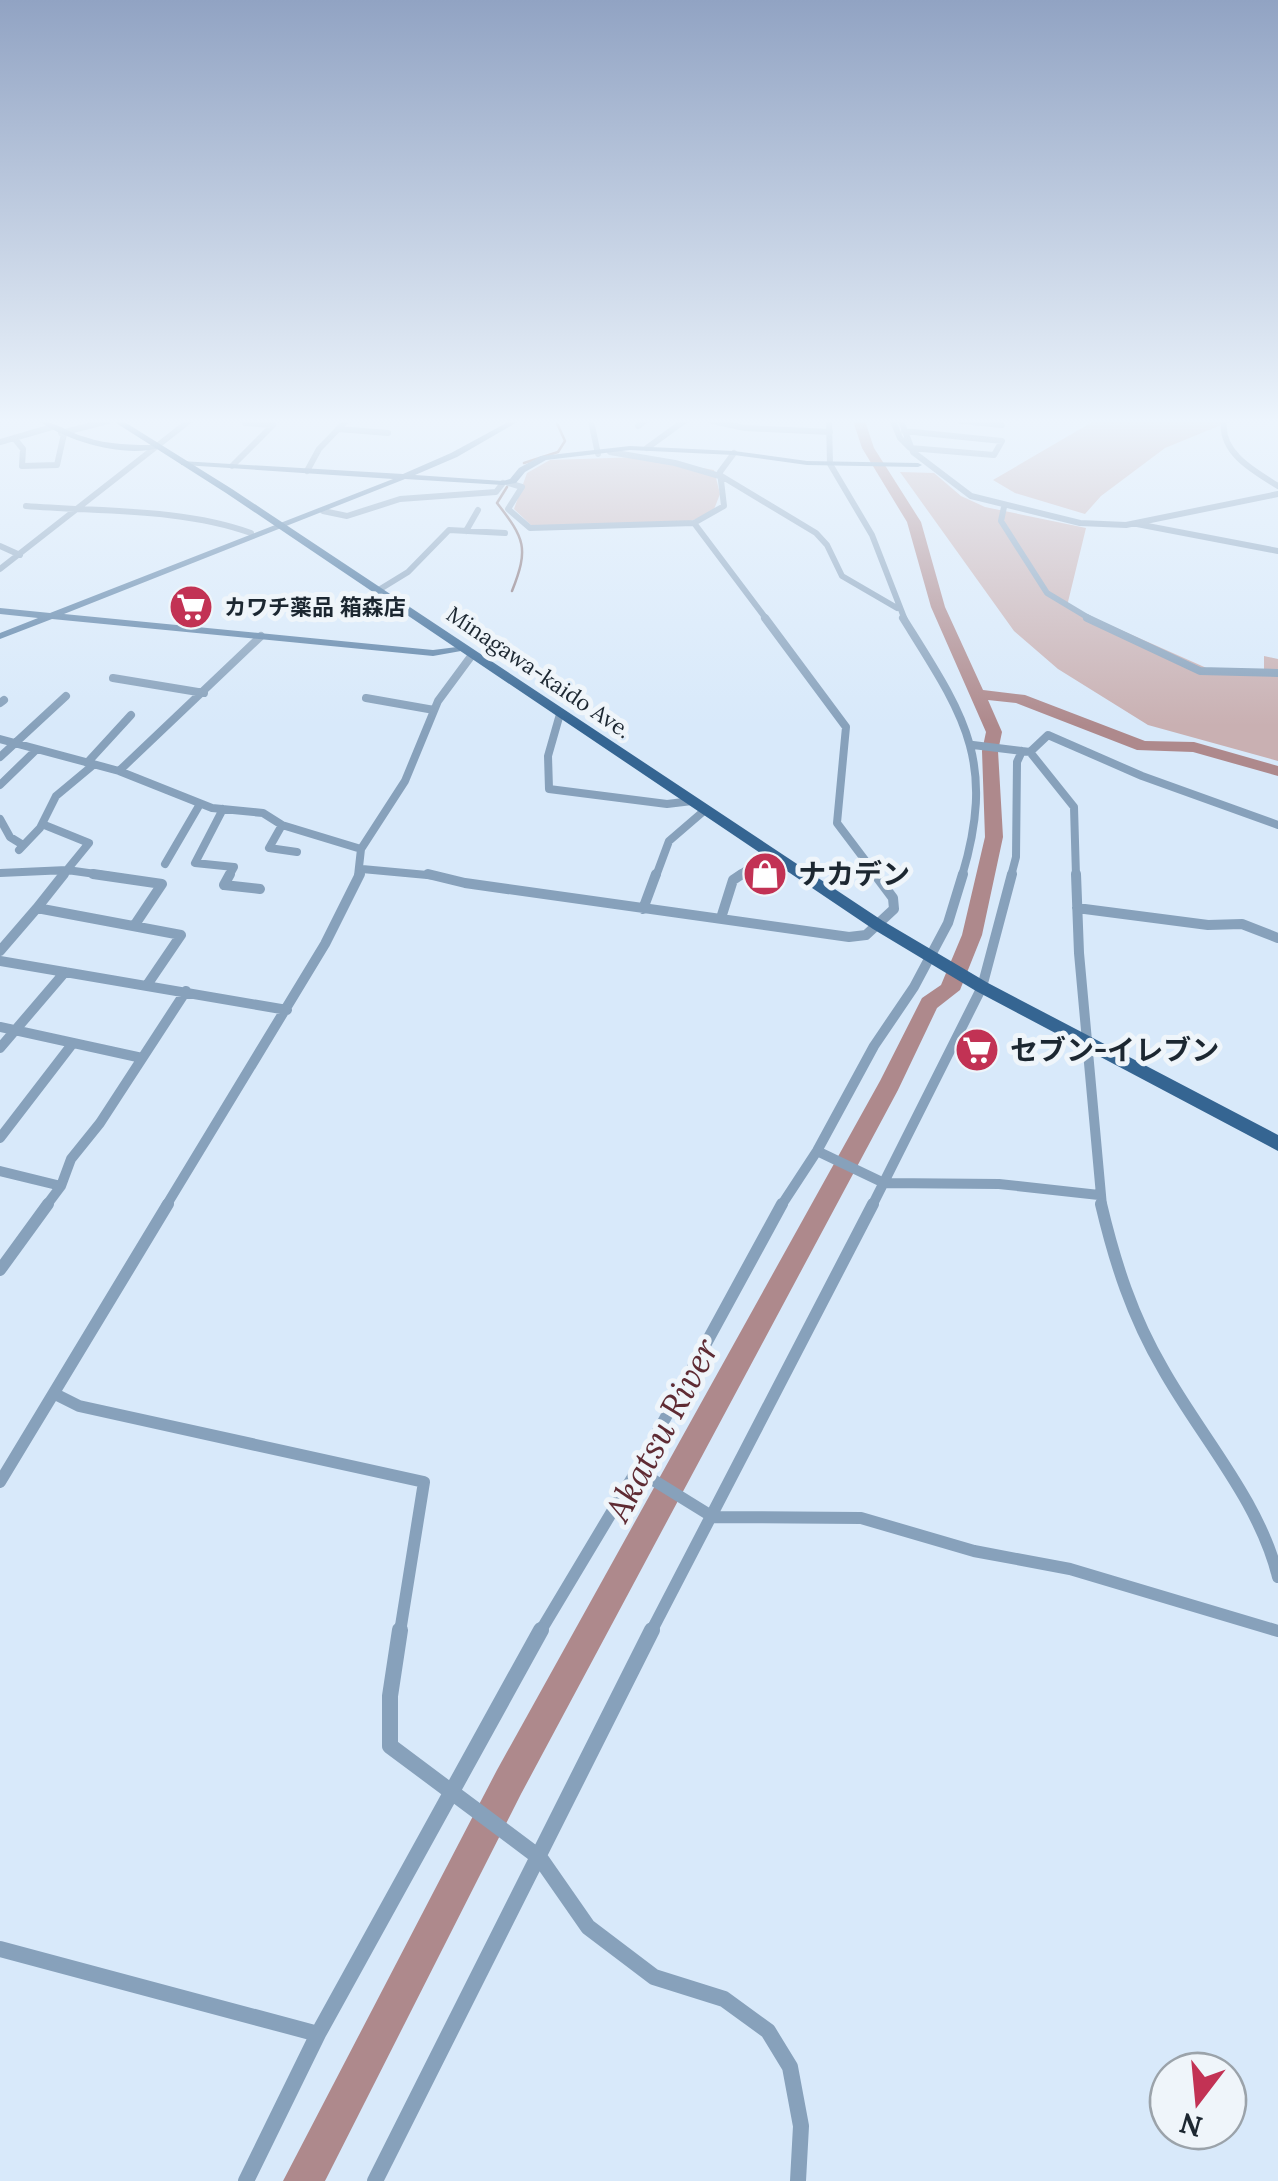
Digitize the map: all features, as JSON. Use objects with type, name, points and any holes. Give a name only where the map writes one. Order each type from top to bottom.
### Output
[{"type":"main road","name":"Minagawa-kaido Ave.","points":[[273,523],[878,925],[979,986]]},
{"type":"main road","points":[[979,986],[1278,1144]]},
{"type":"street","points":[[0,569],[61,523]]},
{"type":"street","points":[[208,523],[252,533]]},
{"type":"street","points":[[48,615],[286,523]]},
{"type":"street","points":[[0,634],[252,533],[288,523]]},
{"type":"street","points":[[466,530],[470,523]]},
{"type":"street","points":[[362,869],[421,872],[465,883],[856,937],[894,910],[893,898],[838,822],[846,728],[694,523],[530,528],[524,523]]},
{"type":"street","points":[[801,523],[827,545],[842,576],[897,608]]},
{"type":"street","points":[[246,2181],[318,2034],[508,1686],[637,1470],[794,1184],[822,1155],[874,1046],[914,988],[948,923],[968,856],[976,789],[976,745],[954,700],[897,608],[865,523]]},
{"type":"street","points":[[1001,523],[1047,593],[1074,612],[1200,671],[1278,673]]},
{"type":"street","points":[[1085,523],[1135,523],[1278,551]]},
{"type":"street","points":[[377,591],[408,572],[448,530],[505,532]]},
{"type":"street","points":[[0,546],[20,555]]},
{"type":"street","points":[[0,612],[440,653],[467,652],[434,710],[405,781],[362,849],[362,869],[287,1010],[0,1482]]},
{"type":"street","points":[[119,771],[204,694],[260,636]]},
{"type":"street","points":[[113,678],[204,694]]},
{"type":"street","points":[[0,757],[66,696]]},
{"type":"street","points":[[366,698],[434,710]]},
{"type":"street","points":[[560,714],[548,756],[549,789],[698,806]]},
{"type":"street","points":[[0,819],[21,848],[42,824],[56,796],[90,765],[132,716]]},
{"type":"street","points":[[976,745],[1021,751],[1048,735],[1142,776],[1278,826]]},
{"type":"street","points":[[0,739],[119,771],[200,804],[263,814],[282,825],[362,849]]},
{"type":"street","points":[[0,785],[36,750]]},
{"type":"street","points":[[1021,751],[1074,807],[1076,908],[1099,1195],[1116,1269],[1132,1312],[1164,1370],[1239,1488],[1272,1553],[1278,1577]]},
{"type":"street","points":[[375,2181],[979,986],[1016,857],[1017,762],[1021,751]]},
{"type":"street","points":[[165,864],[200,804]]},
{"type":"street","points":[[643,908],[669,841],[698,806]]},
{"type":"street","points":[[223,810],[194,864],[234,867],[224,885],[260,890]]},
{"type":"street","points":[[0,951],[89,843],[42,824]]},
{"type":"street","points":[[282,825],[269,848],[297,852]]},
{"type":"street","points":[[721,918],[733,880],[770,853]]},
{"type":"street","points":[[0,873],[67,870],[162,884],[134,926]]},
{"type":"street","points":[[37,908],[181,934],[147,985]]},
{"type":"street","points":[[1076,908],[1208,925],[1226,922],[1278,938]]},
{"type":"street","points":[[0,961],[287,1010]]},
{"type":"street","points":[[0,1048],[65,972]]},
{"type":"street","points":[[0,1270],[61,1186],[71,1158],[186,991]]},
{"type":"street","points":[[0,1027],[142,1058]]},
{"type":"street","points":[[0,1138],[73,1043]]},
{"type":"street","points":[[822,1155],[881,1182],[999,1184],[1099,1195]]},
{"type":"street","points":[[0,1171],[61,1186]]},
{"type":"street","points":[[55,1394],[80,1406],[424,1482],[390,1696],[390,1746],[540,1858],[588,1927],[654,1977],[724,1999],[768,2030],[790,2067],[801,2126],[798,2181]]},
{"type":"street","points":[[637,1470],[713,1517],[861,1518],[974,1551],[1070,1568],[1278,1631]]},
{"type":"street","points":[[0,1949],[318,2034]]},
{"type":"shaded area","points":[[529,523],[634,523],[532,526]]},
{"type":"shaded area","points":[[936,523],[1061,523],[1086,528],[1067,606],[1211,670],[1264,671],[1264,656],[1278,659],[1278,761],[1148,725],[1058,669],[1014,631]]},
{"type":"waterway","points":[[512,523],[519,535],[522,554],[512,591]]},
{"type":"waterway","name":"Akatsu River","points":[[303,2181],[509,1782],[890,1084],[929,1003],[950,990],[972,935],[994,837],[990,751],[994,732],[938,607],[914,523]]},
{"type":"waterway","points":[[980,695],[1019,698],[1143,746],[1194,747],[1278,771]]},
{"type":"place","name":"カワチ薬品 箱森店","points":[[191,607]]},
{"type":"place","name":"ナカデン","points":[[765,874]]},
{"type":"place","name":"セブン-イレブン","points":[[977,1050]]}]
